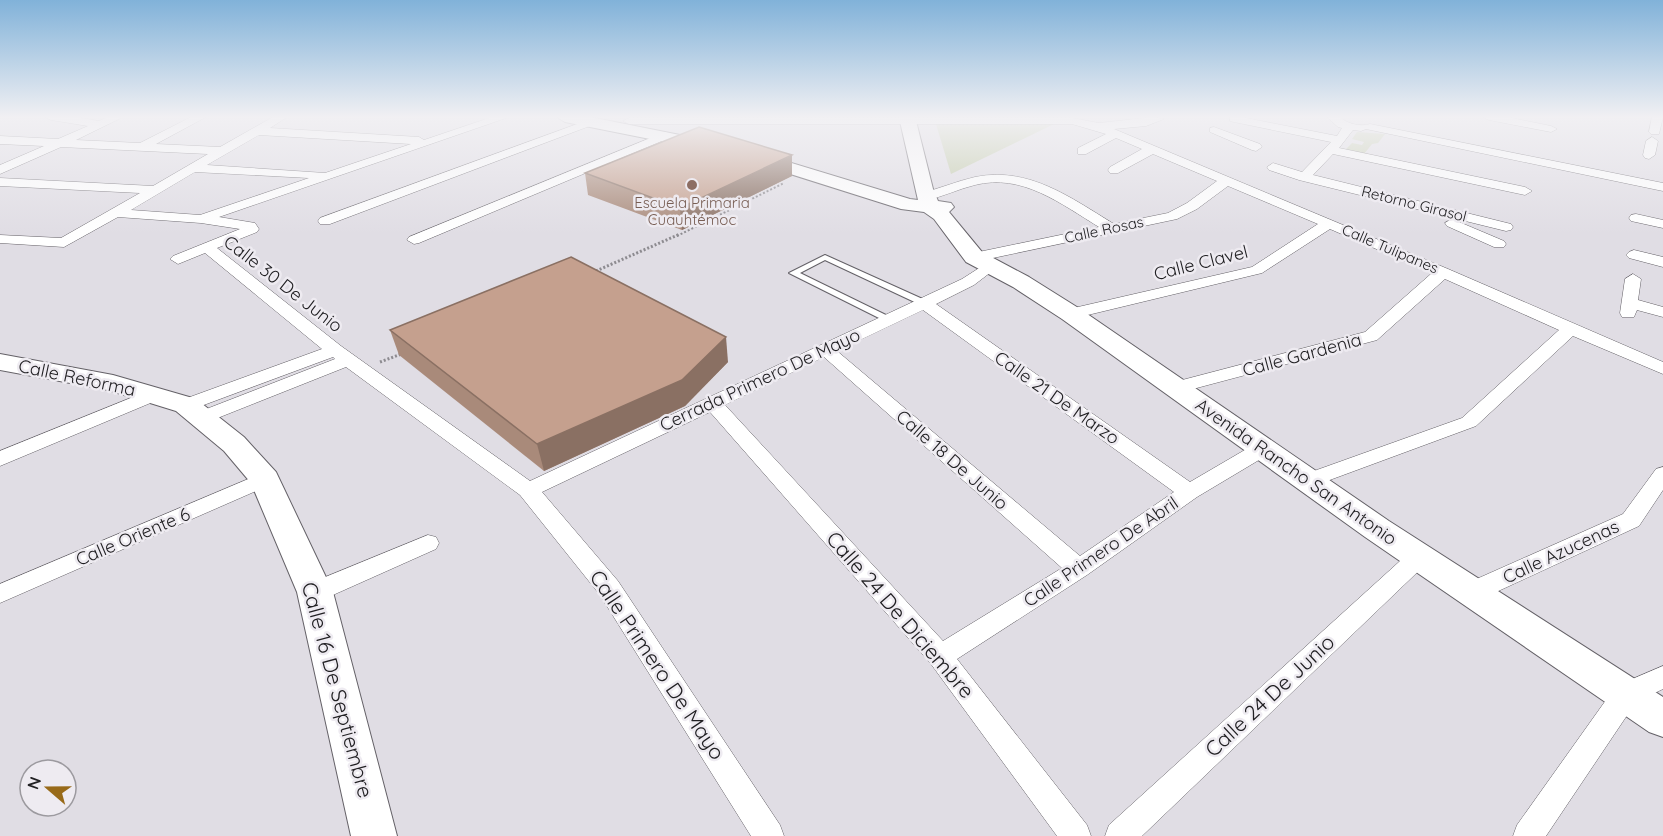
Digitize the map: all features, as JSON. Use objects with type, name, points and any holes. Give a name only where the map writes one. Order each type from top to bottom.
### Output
[{"type":"street","points":[[0,170],[31,156]]},
{"type":"street","points":[[0,239],[64,243],[213,156]]},
{"type":"street","points":[[201,219],[389,156]]},
{"type":"street","points":[[325,221],[500,156]]},
{"type":"street","points":[[414,240],[617,156]]},
{"type":"street","points":[[749,156],[908,205],[937,204],[974,181],[987,179],[1032,185],[1045,188],[1112,230]]},
{"type":"street","name":"Avenida Rancho San Antonio","points":[[925,156],[937,204],[982,262],[1021,282],[1071,314],[1419,557],[1663,719]]},
{"type":"street","points":[[1114,170],[1139,156]]},
{"type":"street","name":"Calle Tulipanes","points":[[1168,156],[1443,272],[1663,369]]},
{"type":"street","points":[[1304,177],[1323,156]]},
{"type":"street","points":[[1354,156],[1522,196],[1497,249],[1417,205]]},
{"type":"street","points":[[1531,156],[1663,187]]},
{"type":"street","points":[[1562,163],[1663,181]]},
{"type":"street","name":"Retorno Girasol","points":[[1272,167],[1304,177],[1506,226]]},
{"type":"street","points":[[191,168],[330,176]]},
{"type":"street","name":"Calle Rosas","points":[[982,262],[1172,216],[1192,206],[1226,181]]},
{"type":"street","points":[[0,182],[155,190]]},
{"type":"street","points":[[116,213],[201,219],[250,226],[252,229],[178,260]]},
{"type":"street","points":[[1663,224],[1636,222],[1629,308],[1663,312]]},
{"type":"street","name":"Calle Clavel","points":[[1071,314],[1257,270],[1329,224]]},
{"type":"street","name":"Calle 30 De Junio","points":[[207,248],[349,359]]},
{"type":"street","name":"Cerrada Primero De Mayo","points":[[528,490],[968,282],[982,262]]},
{"type":"street","points":[[1633,266],[1663,262]]},
{"type":"street","name":"Calle Gardenia","points":[[1174,388],[1371,336],[1443,272]]},
{"type":"street","name":"Calle 21 De Marzo","points":[[924,303],[1189,492]]},
{"type":"street","points":[[1308,481],[1469,422],[1570,329]]},
{"type":"street","name":"Calle 18 De Junio","points":[[826,350],[1079,569]]},
{"type":"street","points":[[194,411],[349,359]]},
{"type":"street","name":"Calle Primero De Mayo","points":[[349,359],[528,490],[609,588],[769,836]]},
{"type":"street","name":"Calle Reforma","points":[[0,362],[113,383],[153,394]]},
{"type":"street","points":[[0,459],[153,394]]},
{"type":"street","name":"Calle 16 De Septiembre","points":[[153,394],[194,411],[234,444],[265,479],[315,591],[374,836]]},
{"type":"street","name":"Calle 24 De Diciembre","points":[[712,402],[940,656],[1076,836]]},
{"type":"street","name":"Calle Primero De Abril","points":[[940,656],[1079,569],[1189,492],[1262,449]]},
{"type":"street","name":"Calle Azucenas","points":[[1472,592],[1630,520],[1663,474]]},
{"type":"street","name":"Calle Oriente 6","points":[[0,594],[265,479]]},
{"type":"street","points":[[315,591],[428,543]]},
{"type":"street","name":"Calle 24 De Junio","points":[[1120,836],[1419,557]]},
{"type":"street","points":[[1528,836],[1626,694],[1663,677]]},
{"type":"lane","points":[[887,319],[793,273],[825,257],[924,303]]},
{"type":"path","points":[[595,272],[666,242],[805,172]]},
{"type":"path","points":[[349,359],[410,350]]},
{"type":"green space","points":[[946,156],[988,156],[951,174]]},
{"type":"building","points":[[627,156],[790,156],[680,208],[585,173]]},
{"type":"building","points":[[571,257],[726,337],[682,380],[537,444],[390,330]]},
{"type":"place","name":"Escuela Primaria Cuauhtémoc","points":[[692,185]]}]
